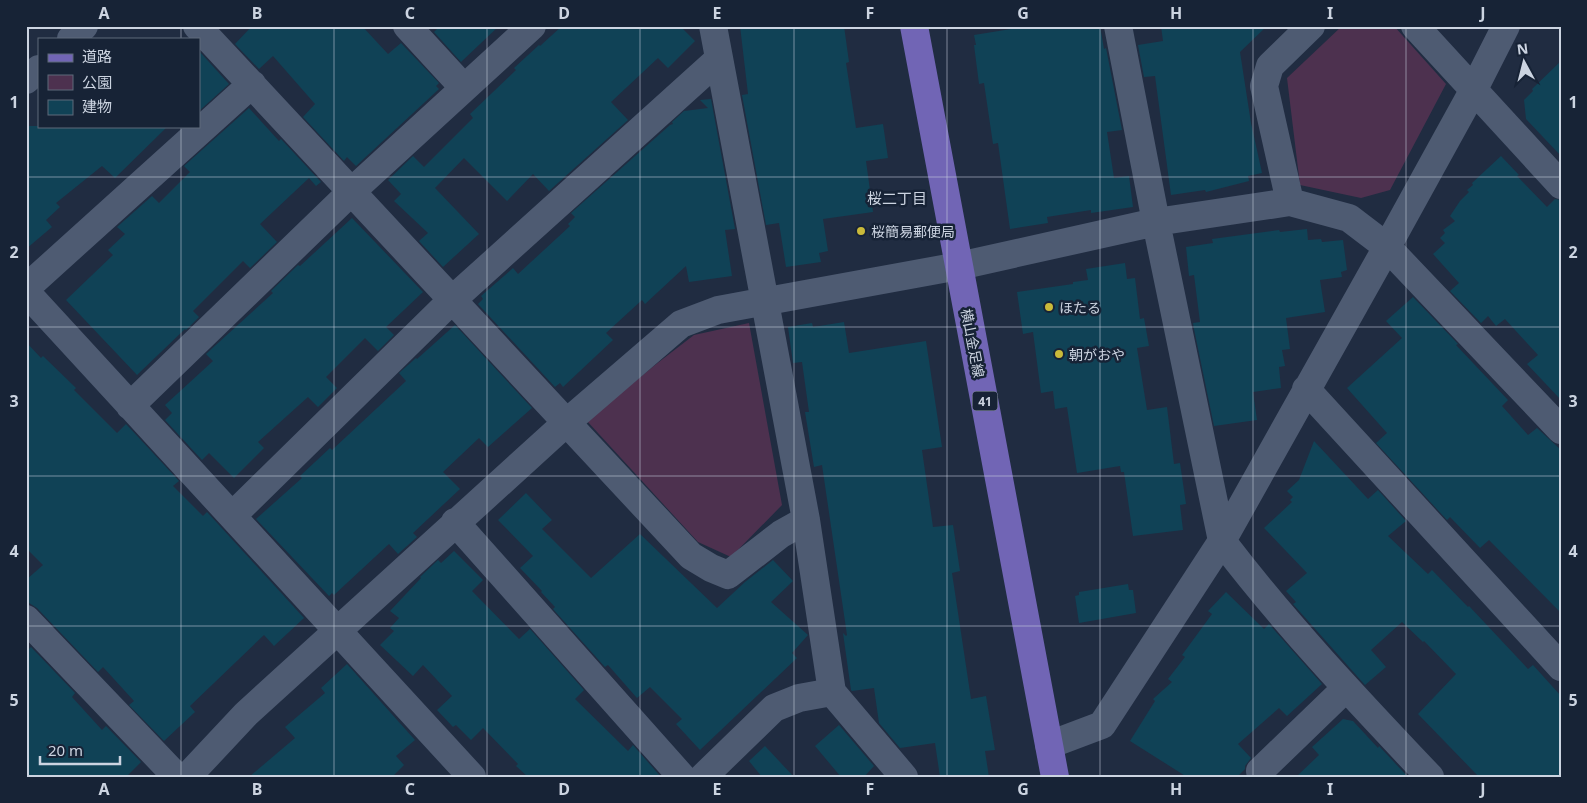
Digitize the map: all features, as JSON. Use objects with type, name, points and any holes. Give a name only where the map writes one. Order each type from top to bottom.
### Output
[{"type":"main road","name":"横山金足線","points":[[914,26],[1055,777]]},
{"type":"street","points":[[72,38],[84,26]]},
{"type":"street","points":[[198,26],[691,556],[728,575],[781,534],[806,520]]},
{"type":"street","points":[[407,26],[464,88]]},
{"type":"street","points":[[130,406],[351,192],[532,26]]},
{"type":"street","points":[[712,26],[806,520],[832,692],[904,777]]},
{"type":"street","points":[[1118,26],[1156,222],[1222,541],[1240,565],[1346,688],[1430,777]]},
{"type":"street","points":[[1290,202],[1264,86],[1270,66],[1311,26]]},
{"type":"street","points":[[1415,26],[1561,185]]},
{"type":"street","points":[[1049,745],[1102,725],[1222,541],[1306,389],[1388,247],[1473,91],[1506,26]]},
{"type":"street","points":[[232,516],[452,300],[719,59]]},
{"type":"street","points":[[26,80],[38,70]]},
{"type":"street","points":[[26,288],[252,84]]},
{"type":"street","points":[[187,777],[246,714],[566,423],[681,324],[718,310],[959,266],[1156,222],[1290,202],[1349,218],[1388,247],[1561,430]]},
{"type":"street","points":[[26,292],[472,777]]},
{"type":"street","points":[[1306,389],[1561,667]]},
{"type":"street","points":[[455,522],[682,777]]},
{"type":"street","points":[[26,619],[177,777]]},
{"type":"street","points":[[1261,777],[1260,771],[1346,688]]},
{"type":"street","points":[[703,777],[774,708],[800,698],[832,692]]},
{"type":"green space","points":[[1342,26],[1394,26],[1446,84],[1390,190],[1361,198],[1300,185],[1287,78]]},
{"type":"green space","points":[[749,323],[782,505],[731,557],[698,542],[587,421],[694,335]]},
{"type":"building","points":[[252,26],[362,26],[388,54],[401,43],[439,83],[436,86],[439,89],[356,166],[347,157],[344,161],[303,117],[315,104],[273,56],[259,69],[235,44]]},
{"type":"building","points":[[440,26],[499,26],[461,62],[434,32]]},
{"type":"building","points":[[562,26],[680,26],[695,41],[668,68],[658,58],[611,102],[628,120],[549,191],[533,174],[507,201],[464,158],[435,188],[479,234],[443,267],[419,241],[428,233],[394,201],[401,194],[388,180],[413,156],[424,167],[473,118],[470,114],[516,70],[514,68]]},
{"type":"building","points":[[740,26],[844,26],[849,62],[846,63],[856,128],[883,124],[888,158],[866,161],[873,212],[823,219],[828,251],[819,253],[821,262],[786,267],[779,223],[766,225],[742,95],[748,94]]},
{"type":"building","points":[[1011,26],[1100,26],[1122,130],[1107,132],[1114,178],[1129,176],[1133,207],[1091,213],[1091,210],[1047,217],[1048,223],[1010,229],[998,143],[993,144],[984,83],[979,84],[974,35],[1011,29]]},
{"type":"building","points":[[1161,26],[1267,26],[1240,52],[1251,123],[1262,173],[1248,176],[1249,181],[1206,192],[1205,190],[1171,195],[1155,76],[1144,77],[1138,45],[1163,41]]},
{"type":"building","points":[[200,52],[229,84],[200,110]]},
{"type":"building","points":[[1561,61],[1561,156],[1526,119],[1524,100],[1533,91],[1532,89]]},
{"type":"building","points":[[711,99],[735,229],[725,230],[732,276],[689,282],[686,266],[645,304],[642,300],[606,333],[613,340],[563,387],[560,383],[555,387],[478,304],[483,299],[481,296],[513,268],[518,274],[570,226],[568,224],[575,217],[571,213],[673,124],[672,122],[684,111],[708,108],[700,100]]},
{"type":"building","points":[[249,108],[279,141],[281,139],[321,182],[316,186],[309,178],[260,224],[277,242],[250,268],[243,261],[193,311],[199,317],[137,375],[66,300],[113,255],[108,250],[125,234],[117,227],[152,196],[159,203],[190,172],[184,166]]},
{"type":"building","points":[[26,126],[38,126],[38,128],[166,128],[115,178],[102,166],[56,203],[60,207],[46,220],[52,227],[26,249]]},
{"type":"building","points":[[1501,156],[1519,175],[1517,176],[1547,207],[1555,199],[1561,200],[1561,400],[1527,364],[1538,355],[1505,319],[1496,326],[1488,316],[1481,323],[1450,291],[1459,283],[1433,254],[1445,243],[1440,238],[1445,233],[1443,230],[1455,221],[1450,216],[1469,192],[1467,190]]},
{"type":"building","points":[[352,218],[423,292],[386,327],[394,335],[378,351],[365,338],[326,377],[337,388],[318,407],[308,397],[258,442],[264,448],[234,478],[209,453],[202,460],[165,420],[172,413],[165,405],[213,361],[206,354],[273,293],[271,291],[298,265],[300,266]]},
{"type":"building","points":[[1307,229],[1308,240],[1321,239],[1322,242],[1343,240],[1347,270],[1341,272],[1342,277],[1320,280],[1325,312],[1286,318],[1290,349],[1282,350],[1285,366],[1279,367],[1281,388],[1253,392],[1257,420],[1214,426],[1193,323],[1200,322],[1194,275],[1189,276],[1186,247],[1213,243],[1212,239],[1279,230],[1280,232]]},
{"type":"building","points":[[1125,263],[1127,279],[1135,278],[1140,319],[1144,318],[1149,346],[1137,348],[1147,410],[1167,407],[1174,464],[1180,463],[1186,504],[1180,505],[1183,530],[1133,536],[1124,472],[1121,472],[1120,466],[1077,473],[1067,407],[1055,409],[1053,391],[1041,393],[1033,332],[1023,334],[1017,292],[1088,280],[1086,269]]},
{"type":"building","points":[[1413,297],[1508,400],[1502,406],[1528,435],[1537,428],[1561,450],[1561,613],[1489,540],[1480,548],[1450,517],[1447,520],[1376,443],[1387,433],[1347,388],[1402,338],[1386,321]]},
{"type":"building","points":[[844,322],[849,353],[926,341],[942,447],[922,450],[933,527],[953,525],[960,571],[952,573],[971,699],[986,696],[995,750],[985,751],[989,777],[940,777],[935,743],[900,748],[879,723],[874,688],[851,690],[843,633],[847,635],[822,465],[814,467],[805,412],[809,412],[802,362],[793,363],[788,327],[812,323],[813,327]]},
{"type":"building","points":[[455,325],[532,408],[488,447],[479,438],[443,472],[460,489],[413,533],[417,537],[398,554],[389,544],[334,595],[332,593],[329,596],[256,519],[302,478],[300,476],[330,448],[332,450],[406,381],[399,373]]},
{"type":"building","points":[[26,342],[41,358],[43,356],[76,388],[74,390],[117,433],[126,424],[179,481],[173,486],[203,516],[207,512],[304,618],[274,646],[264,635],[190,706],[195,712],[164,741],[129,705],[134,701],[103,667],[98,672],[37,608],[26,601],[26,580],[43,565],[26,548]]},
{"type":"building","points":[[1314,441],[1368,499],[1378,490],[1406,521],[1388,536],[1428,574],[1432,570],[1469,606],[1528,669],[1533,665],[1561,696],[1561,777],[1479,777],[1418,714],[1456,674],[1424,641],[1402,622],[1371,650],[1386,667],[1365,685],[1293,604],[1296,602],[1286,591],[1307,573],[1264,528],[1292,502],[1290,500],[1293,497],[1287,491],[1299,480]]},
{"type":"building","points":[[526,493],[552,520],[542,529],[591,578],[640,534],[717,608],[745,582],[773,560],[793,581],[771,602],[808,635],[792,653],[797,658],[700,750],[676,724],[682,719],[650,687],[637,698],[608,665],[605,667],[553,609],[555,607],[542,591],[520,568],[533,556],[498,520]]},
{"type":"building","points":[[454,551],[483,580],[472,591],[519,639],[530,629],[584,690],[575,699],[628,751],[633,745],[661,777],[528,777],[483,728],[471,740],[456,725],[453,727],[437,710],[452,696],[423,665],[413,676],[380,645],[394,631],[390,628],[399,618],[390,611],[438,560],[441,563]]},
{"type":"building","points":[[1128,584],[1129,590],[1133,590],[1136,613],[1079,623],[1075,596],[1079,595],[1079,592]]},
{"type":"building","points":[[1226,592],[1264,629],[1269,624],[1322,684],[1287,716],[1279,708],[1238,744],[1251,758],[1245,769],[1237,777],[1187,777],[1130,741],[1155,701],[1153,699],[1172,682],[1168,679],[1185,657],[1182,655],[1212,614],[1208,611]]},
{"type":"building","points":[[31,647],[75,693],[72,697],[102,730],[106,726],[141,762],[126,777],[26,777],[26,652]]},
{"type":"building","points":[[347,664],[415,740],[396,756],[404,765],[392,777],[249,777],[295,738],[285,727],[325,693],[321,688]]},
{"type":"building","points":[[1343,719],[1353,721],[1408,777],[1296,777],[1319,755],[1312,747]]},
{"type":"building","points":[[839,725],[874,766],[864,777],[841,777],[815,746]]},
{"type":"building","points":[[765,746],[794,777],[762,777],[749,761]]},
{"type":"place","name":"桜簡易郵便局","points":[[861,231]]},
{"type":"place","name":"ほたる","points":[[1049,307]]},
{"type":"place","name":"朝がおや","points":[[1059,354]]},
{"type":"district","name":"桜二丁目","points":[[897,198]]}]
